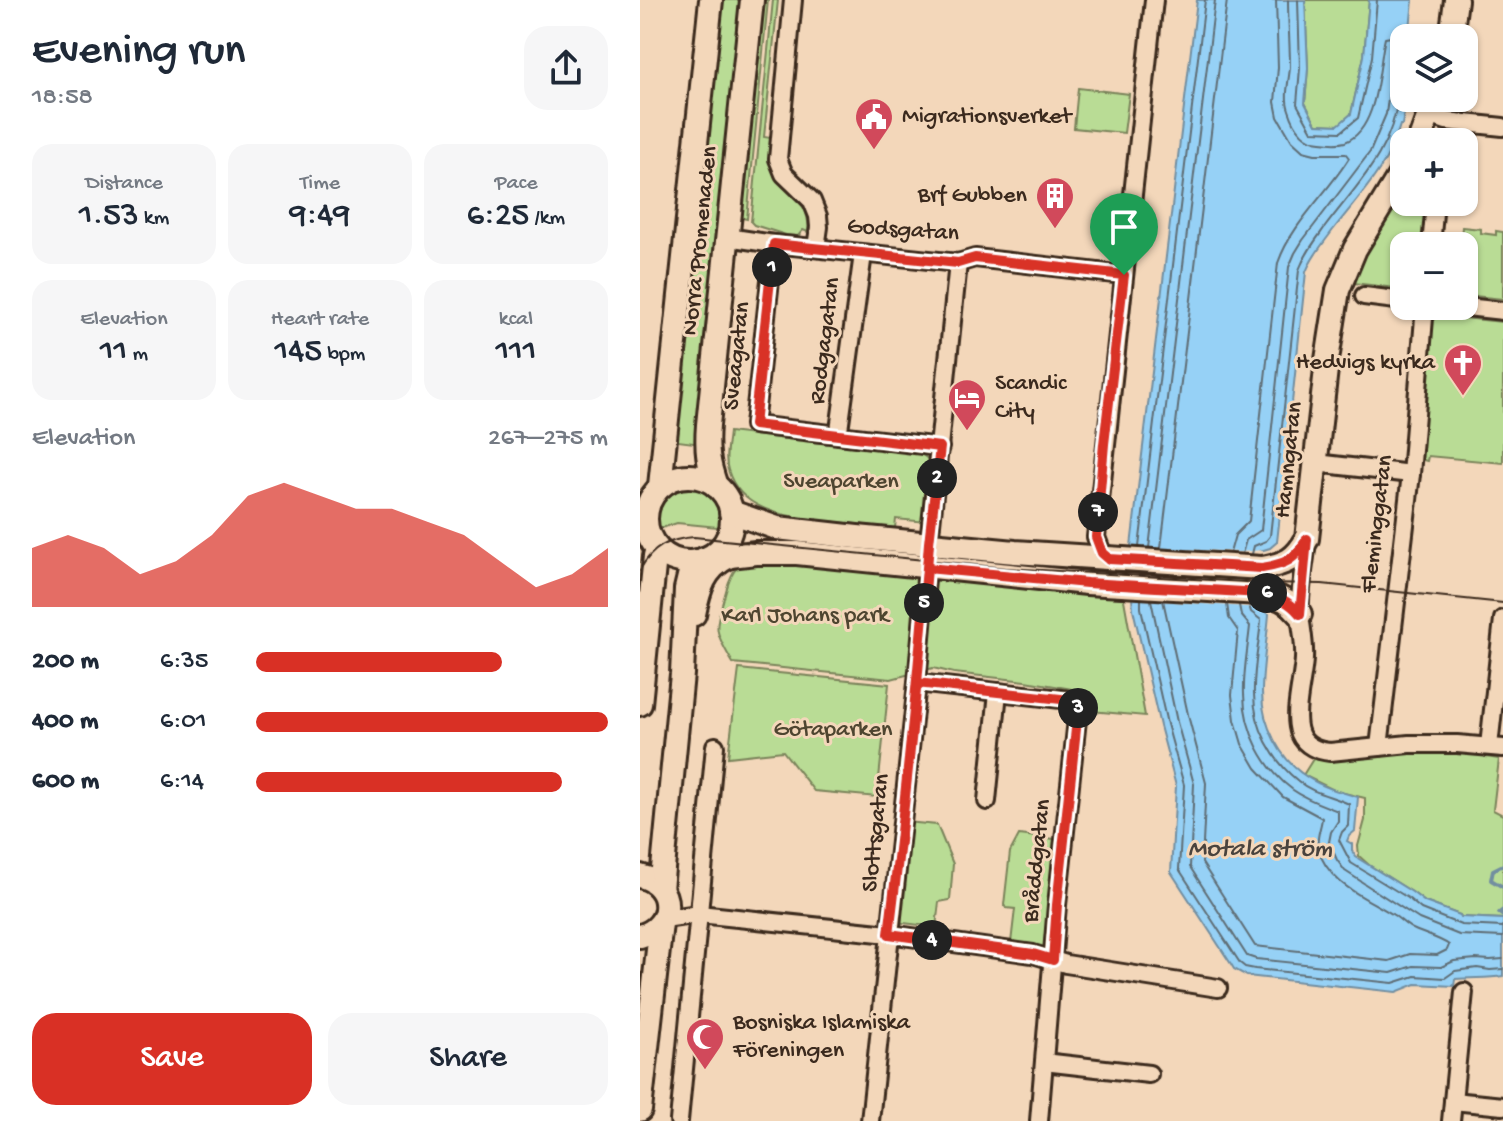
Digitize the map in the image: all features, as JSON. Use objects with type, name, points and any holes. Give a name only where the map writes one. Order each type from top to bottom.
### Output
[{"type":"main road","name":"Norra Promenaden","points":[[660,486],[711,0]]},
{"type":"main road","name":"Norra Promenaden","points":[[716,486],[706,449],[752,0]]},
{"type":"main road","points":[[1453,24],[1456,0]]},
{"type":"main road","name":"Hamngatan","points":[[1307,539],[1338,290],[1355,249],[1390,191]]},
{"type":"main road","points":[[640,1110],[663,908],[686,589],[691,568],[700,560],[713,554],[726,539],[731,522],[731,512],[723,493],[706,479],[682,476],[660,486],[648,506],[646,518],[651,540],[674,559],[689,562],[700,560],[756,553],[797,553],[927,568],[1271,594],[1286,601],[1300,614]]},
{"type":"main road","points":[[731,512],[777,528],[857,537],[1015,552],[1262,568],[1286,563],[1299,553],[1307,539]]},
{"type":"main road","points":[[640,704],[657,548]]},
{"type":"main road","points":[[682,674],[700,590],[716,563],[729,557]]},
{"type":"main road","points":[[640,876],[653,880],[663,908],[650,933],[640,936]]},
{"type":"street","points":[[793,0],[778,159],[784,174],[812,201],[819,227],[816,248]]},
{"type":"street","points":[[1112,559],[1102,553],[1096,537],[1154,0]]},
{"type":"street","points":[[1438,112],[1446,121],[1503,127]]},
{"type":"street","name":"Godsgatan","points":[[727,237],[863,254],[958,263],[975,258],[1124,275]]},
{"type":"street","name":"Sveagatan","points":[[774,244],[754,425],[840,435]]},
{"type":"street","name":"Rodgagatan","points":[[840,435],[863,254]]},
{"type":"street","name":"Slottsgatan","points":[[870,1121],[889,934],[925,684],[927,568],[958,263]]},
{"type":"street","points":[[1364,296],[1390,299]]},
{"type":"street","points":[[1478,308],[1503,311]]},
{"type":"street","name":"Fleminggatan","points":[[1379,747],[1411,474],[1424,320]]},
{"type":"street","points":[[840,435],[940,447]]},
{"type":"street","points":[[1316,463],[1411,474]]},
{"type":"street","name":"Hamngatan","points":[[1307,539],[1300,614],[1304,658],[1297,719],[1304,742],[1320,752],[1457,744],[1496,747]]},
{"type":"street","points":[[1496,747],[1503,619]]},
{"type":"street","points":[[925,684],[998,692],[987,801]]},
{"type":"street","name":"Bråddgatan","points":[[998,692],[1079,701],[1061,823],[1039,1121]]},
{"type":"street","points":[[679,1121],[715,746]]},
{"type":"street","points":[[663,908],[1033,954],[1218,988]]},
{"type":"street","points":[[1451,1121],[1464,992]]},
{"type":"street","points":[[1044,1062],[1149,1074]]},
{"type":"street","points":[[1453,1101],[1503,1106]]},
{"type":"green space","points":[[715,0],[744,0],[701,444],[670,440]]},
{"type":"green space","points":[[760,0],[768,0],[747,219],[742,218],[740,213]]},
{"type":"green space","points":[[773,0],[778,0],[764,137],[771,138],[770,153],[779,177],[805,210],[808,232],[803,230],[798,236],[786,235],[751,222]]},
{"type":"green space","points":[[1305,0],[1369,0],[1364,56],[1351,114],[1339,125],[1316,124],[1305,103],[1308,68]]},
{"type":"green space","points":[[1078,88],[1129,94],[1124,133],[1074,128]]},
{"type":"green space","points":[[1390,207],[1390,216],[1425,216],[1424,232],[1390,232],[1390,287],[1354,283],[1348,292],[1351,275]]},
{"type":"green space","points":[[1462,227],[1481,229],[1481,233],[1496,235],[1496,231],[1503,232],[1503,299],[1478,296],[1478,232],[1461,232]]},
{"type":"green space","points":[[1433,320],[1503,322],[1503,463],[1428,456],[1427,461],[1419,459]]},
{"type":"green space","name":"Sveaparken","points":[[729,432],[821,443],[840,441],[921,454],[933,465],[927,522],[896,519],[895,528],[811,519],[768,510],[743,495],[734,484],[726,461]]},
{"type":"green space","points":[[682,488],[707,494],[720,504],[723,510],[718,527],[677,523],[659,529],[663,504]]},
{"type":"green space","name":"Karl Johans park","points":[[767,559],[1123,594],[1145,716],[1091,711],[1083,691],[933,668],[891,679],[733,663],[718,628],[728,585],[740,566]]},
{"type":"green space","name":"Götaparken","points":[[739,669],[889,684],[877,797],[814,791],[783,751],[728,757]]},
{"type":"green space","points":[[1444,751],[1485,754],[1485,757],[1499,759],[1493,810],[1503,815],[1503,919],[1461,917],[1425,902],[1369,865],[1359,856],[1358,846],[1365,820],[1365,798],[1336,791],[1303,775],[1313,759],[1338,760]]},
{"type":"green space","points":[[906,822],[937,825],[953,864],[950,900],[939,902],[936,927],[895,922]]},
{"type":"green space","points":[[1019,835],[1054,839],[1044,947],[1011,943],[1015,909],[1004,905],[1010,852]]},
{"type":"water","name":"Motala ström","points":[[1197,0],[1305,0],[1308,68],[1305,103],[1316,124],[1338,125],[1351,114],[1364,56],[1369,0],[1413,0],[1410,24],[1390,24],[1390,112],[1404,112],[1402,125],[1390,128],[1390,150],[1381,168],[1318,250],[1306,272],[1277,542],[1260,551],[1257,607],[1269,614],[1263,705],[1274,740],[1297,770],[1319,784],[1358,797],[1355,831],[1347,841],[1352,844],[1356,857],[1425,902],[1461,917],[1503,919],[1503,976],[1455,979],[1454,986],[1416,984],[1396,992],[1247,976],[1234,969],[1171,872],[1176,786],[1133,609],[1131,546]]},
{"type":"pier","points":[[1127,546],[1240,552],[1263,550],[1260,608],[1129,599]]},
{"type":"waterway","points":[[1503,865],[1493,870],[1491,880],[1503,887]]},
{"type":"waterway","points":[[1503,910],[1499,913],[1503,916]]},
{"type":"tram line","points":[[640,570],[650,555],[662,546],[694,537],[1005,568],[1322,584],[1503,603]]},
{"type":"place","name":"Migrationsverket","points":[[874,151]]},
{"type":"place","name":"Brf Gubben","points":[[1055,230]]},
{"type":"place","name":"Hedvigs kyrka","points":[[1463,397]]},
{"type":"place","name":"Scandic City","points":[[967,432]]},
{"type":"place","name":"Bosniska Islamiska Föreningen","points":[[705,1071]]},
{"type":"route","points":[[1124,275],[975,258],[958,263],[774,244],[754,425],[940,447],[929,543],[927,568],[917,683],[1079,701],[1053,960],[1033,954],[889,934],[927,568],[1087,583],[1271,594],[1286,601],[1300,614],[1307,539],[1299,553],[1286,563],[1262,568],[1109,559],[1098,547],[1096,537],[1104,444],[1124,275]]}]
